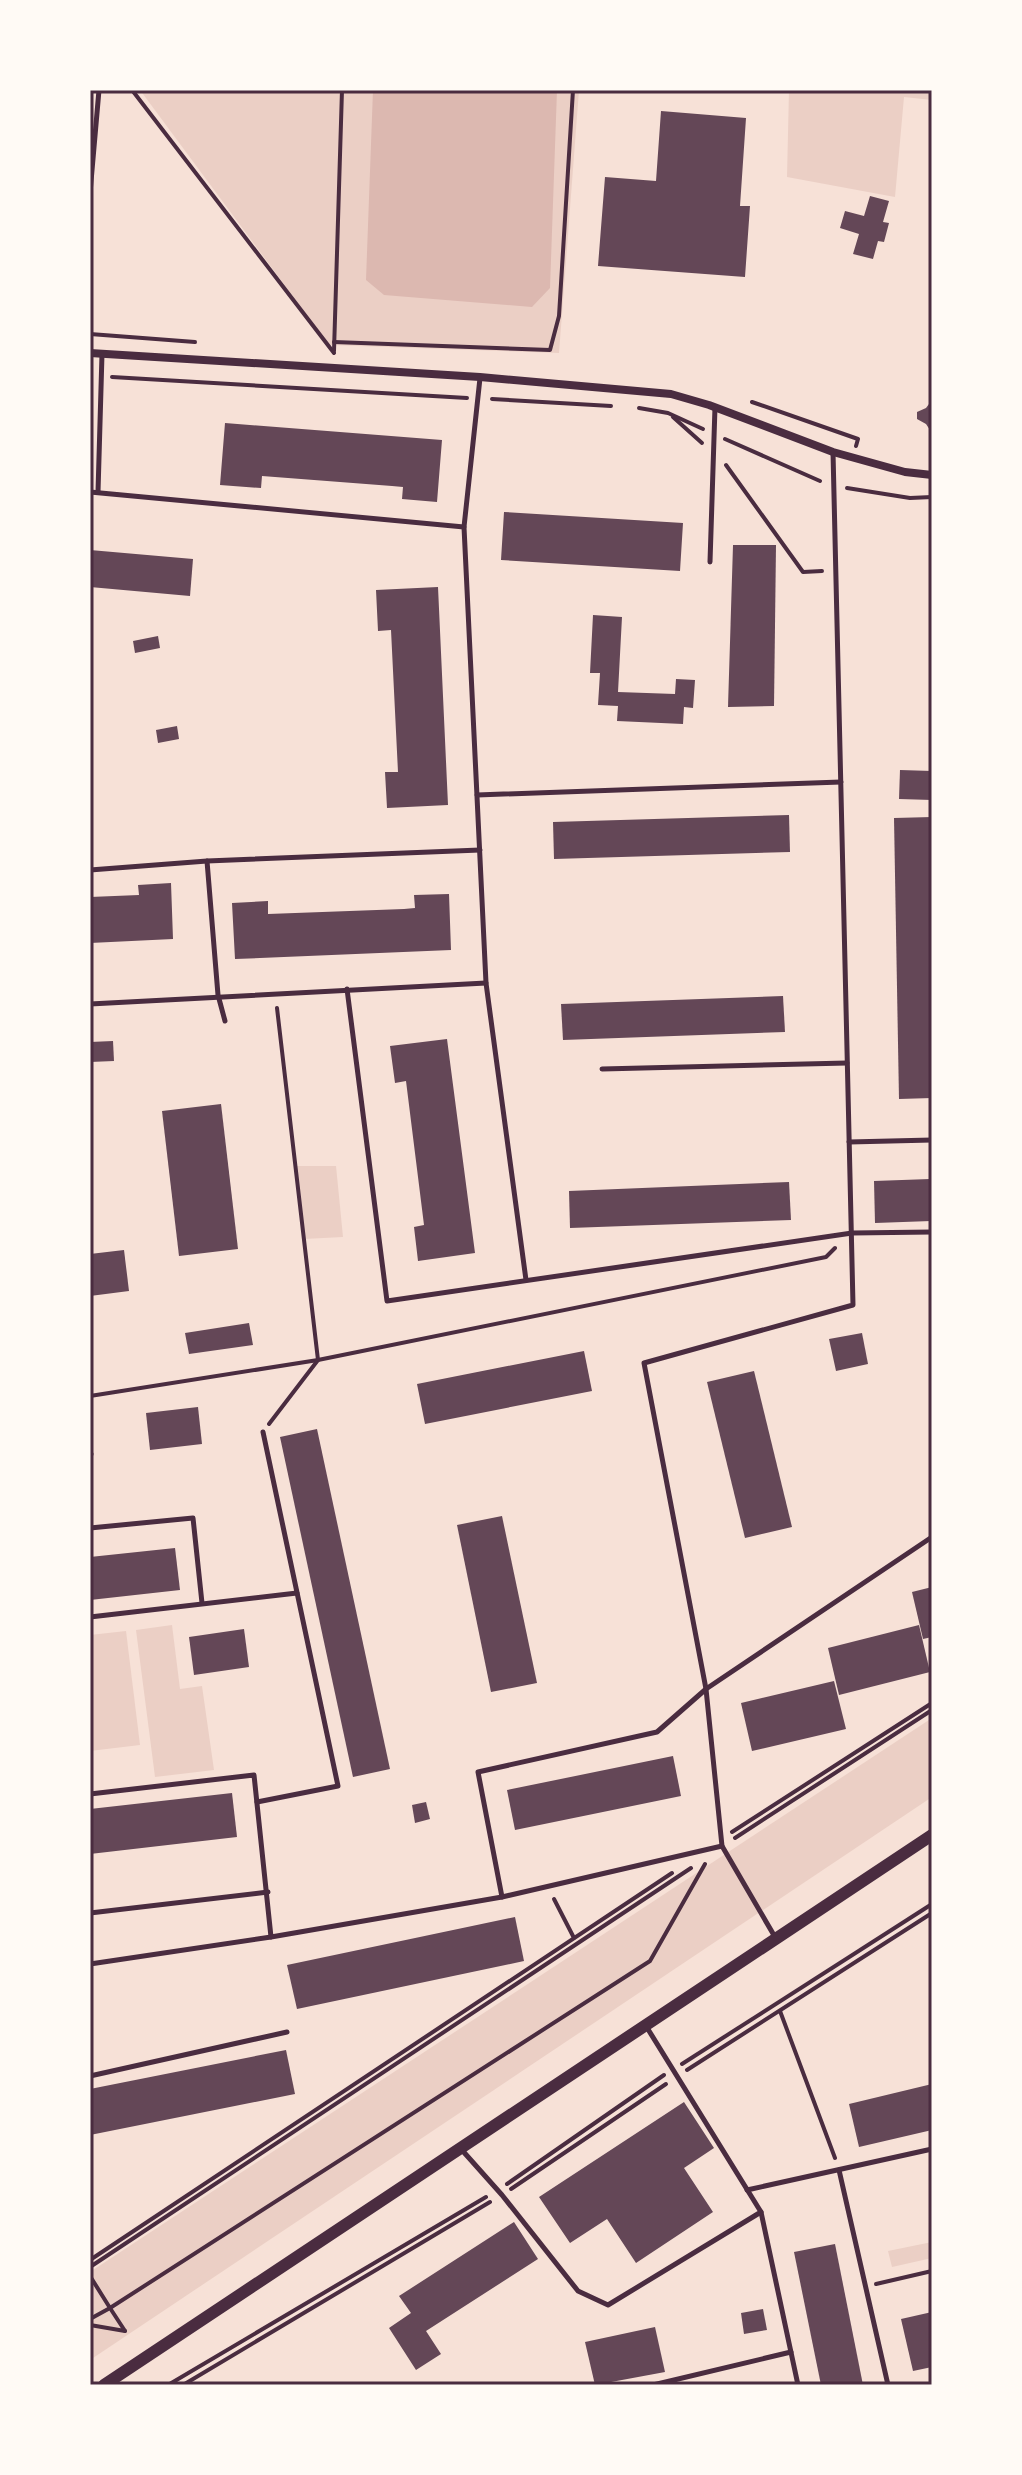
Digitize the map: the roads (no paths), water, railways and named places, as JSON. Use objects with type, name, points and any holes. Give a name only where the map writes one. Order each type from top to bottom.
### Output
[{"type":"street","points":[[90,353],[480,377],[671,394],[715,407],[833,452],[905,472],[932,475]]},
{"type":"street","points":[[104,2385],[122,2380],[461,2148],[932,1835]]},
{"type":"lane","points":[[90,193],[99,90]]},
{"type":"lane","points":[[98,492],[102,354]]},
{"type":"lane","points":[[480,377],[464,527],[486,983],[526,1280]]},
{"type":"lane","points":[[710,562],[715,407]]},
{"type":"lane","points":[[776,1938],[721,1843],[706,1689],[644,1363],[853,1305],[833,452]]},
{"type":"lane","points":[[90,492],[464,527]]},
{"type":"lane","points":[[477,795],[841,782]]},
{"type":"lane","points":[[90,870],[207,861],[480,850]]},
{"type":"lane","points":[[207,861],[218,995],[225,1021]]},
{"type":"lane","points":[[90,1004],[486,983]]},
{"type":"lane","points":[[347,989],[387,1301],[852,1233],[932,1232]]},
{"type":"lane","points":[[602,1069],[847,1063]]},
{"type":"lane","points":[[849,1142],[932,1140]]},
{"type":"lane","points":[[257,1802],[338,1786],[263,1432]]},
{"type":"lane","points":[[90,1528],[193,1518],[202,1603]]},
{"type":"lane","points":[[502,1897],[478,1772],[657,1732],[706,1689],[932,1537]]},
{"type":"lane","points":[[90,1617],[297,1593]]},
{"type":"lane","points":[[90,1794],[254,1775],[271,1937]]},
{"type":"lane","points":[[90,1964],[271,1937],[502,1897],[705,1851],[721,1843]]},
{"type":"lane","points":[[90,1913],[268,1892]]},
{"type":"lane","points":[[646,2025],[761,2212],[798,2385]]},
{"type":"lane","points":[[90,2076],[287,2032]]},
{"type":"lane","points":[[461,2148],[578,2291],[608,2305],[761,2212]]},
{"type":"lane","points":[[747,2190],[932,2149]]},
{"type":"lane","points":[[839,2170],[888,2385]]},
{"type":"lane","points":[[653,2385],[791,2352]]}]
